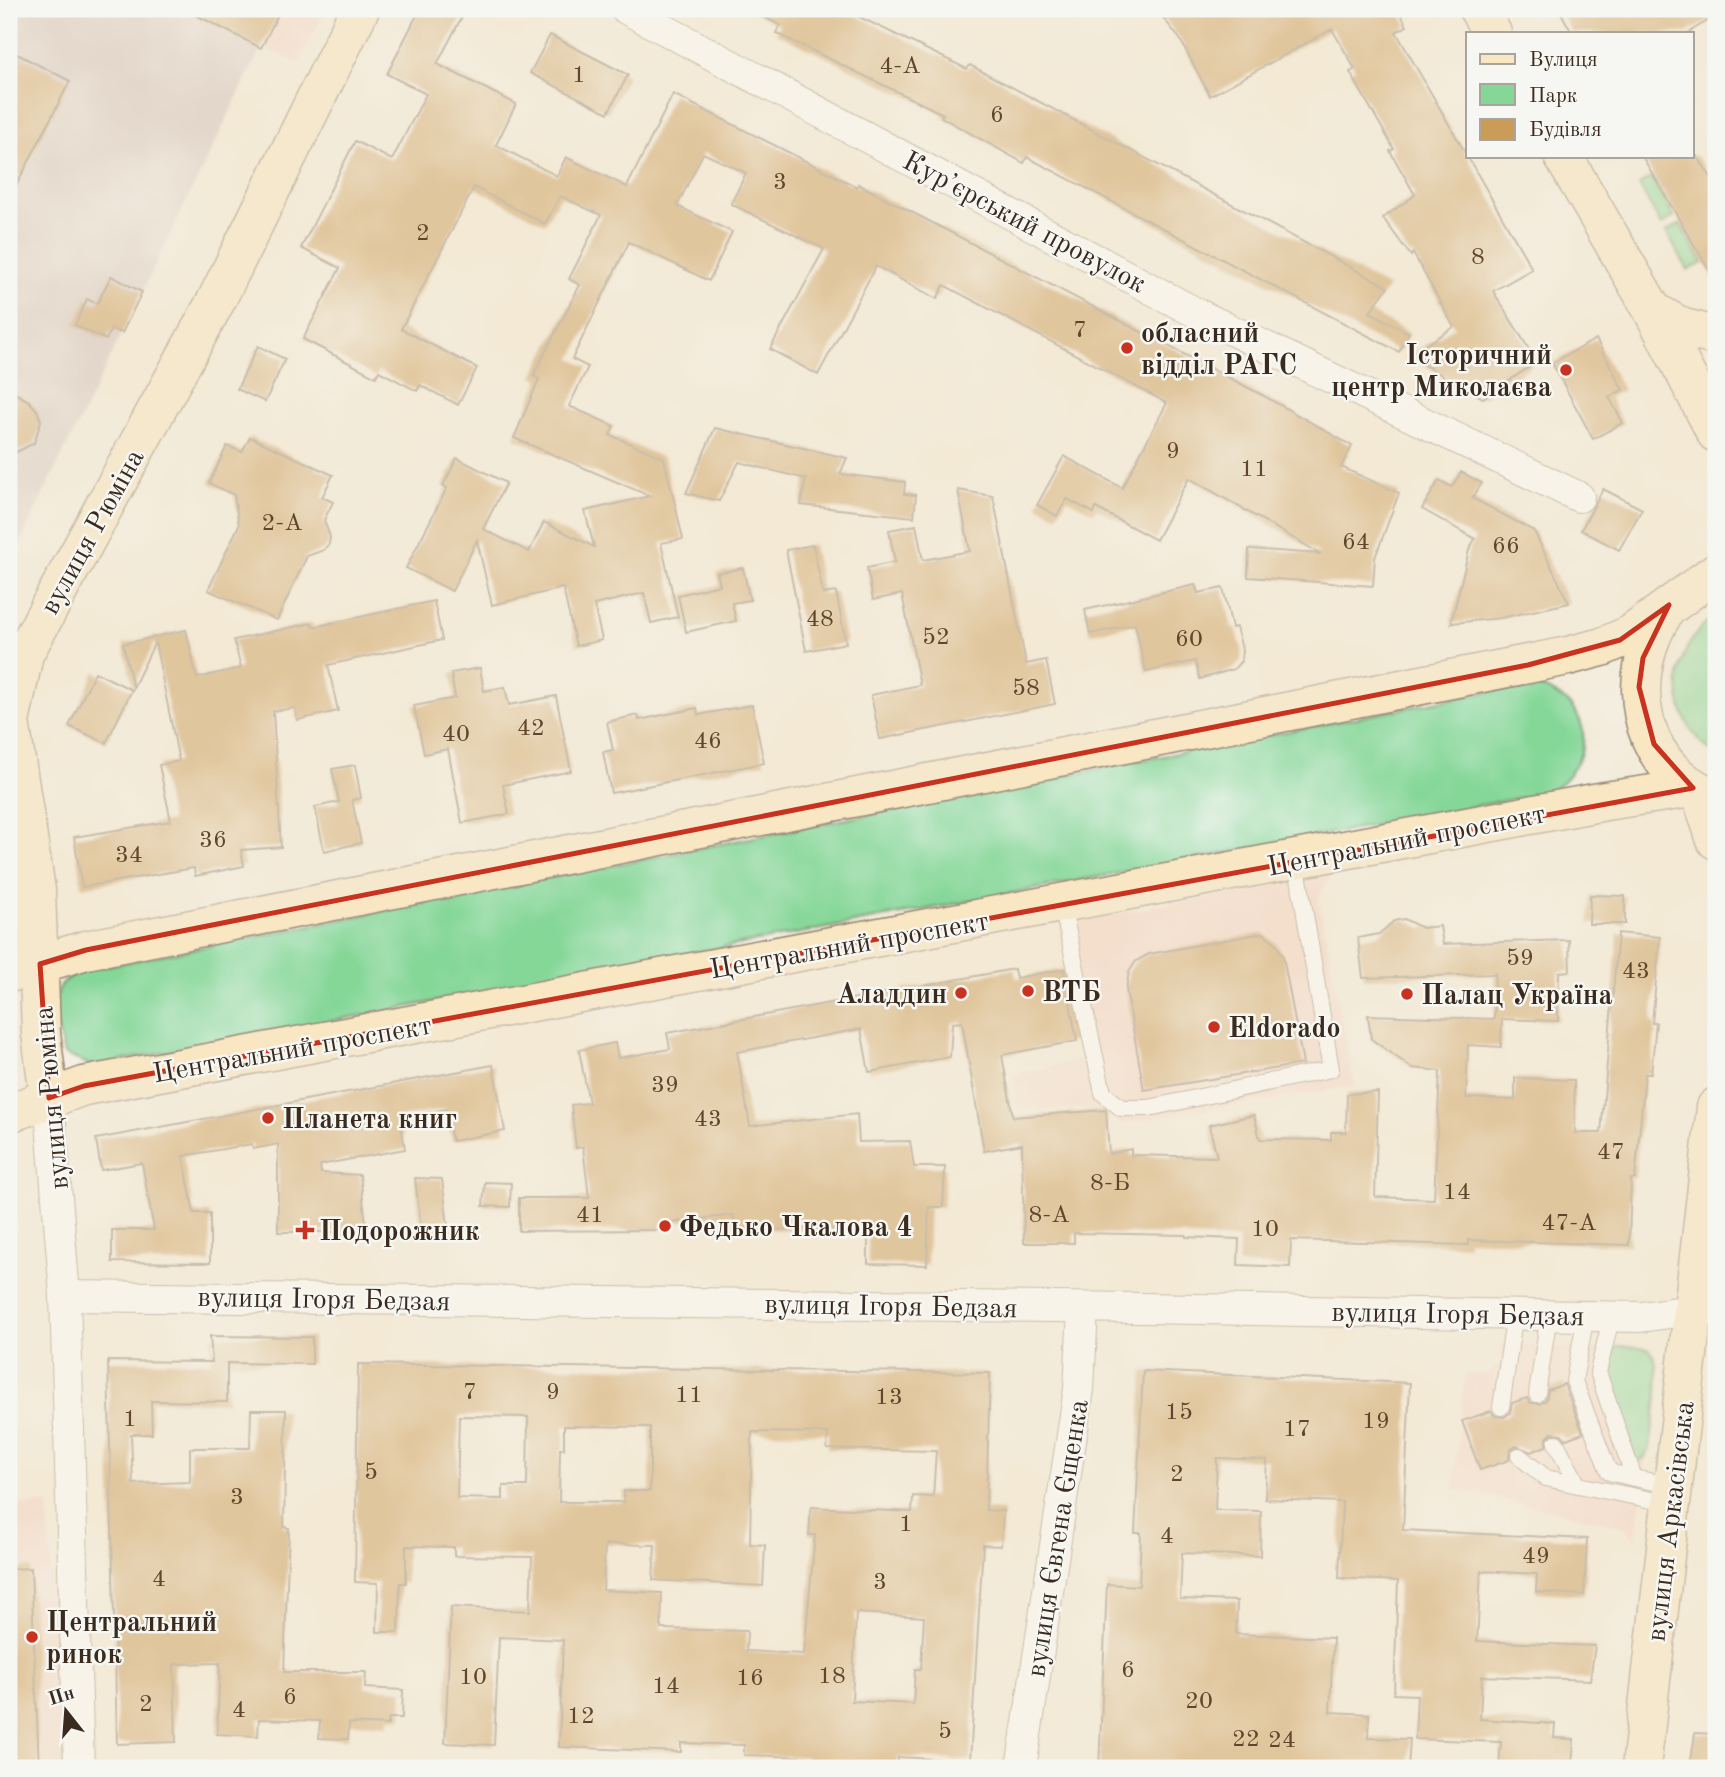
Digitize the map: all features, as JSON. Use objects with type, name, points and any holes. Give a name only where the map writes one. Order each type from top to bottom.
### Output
[{"type":"main road","name":"вулиця Рюміна","points":[[49,1098],[41,1033],[24,969],[36,890],[10,722],[24,654],[217,299],[360,9]]},
{"type":"main road","points":[[1478,9],[1491,32]]},
{"type":"main road","points":[[1564,158],[1653,311],[1716,433]]},
{"type":"main road","points":[[1653,311],[1682,327],[1716,336]]},
{"type":"main road","points":[[24,969],[100,947],[1528,665],[1620,640],[1713,569]]},
{"type":"main road","points":[[1669,605],[1653,630],[1643,658],[1639,687],[1643,716],[1654,744],[1671,768],[1703,793],[1716,840]]},
{"type":"main road","name":"Центральний проспект","points":[[9,1113],[98,1084],[1595,803],[1703,793]]},
{"type":"main road","name":"вулиця Аркасівська","points":[[1641,1768],[1673,1495],[1704,1310],[1716,1107]]},
{"type":"street","name":"Курʼєрський провулок","points":[[626,9],[1200,315],[1580,497]]},
{"type":"street","name":"вулиця Рюміна","points":[[49,1098],[65,1296],[79,1768]]},
{"type":"street","name":"вулиця Ігоря Бедзая","points":[[65,1296],[1515,1313],[1641,1317],[1704,1310]]},
{"type":"street","name":"вулиця Євгена Єщенка","points":[[1021,1768],[1079,1389],[1083,1308]]},
{"type":"lane","points":[[1062,905],[1103,1093],[1121,1108],[1149,1108],[1331,1069],[1296,861]]},
{"type":"lane","points":[[1501,1407],[1515,1313]]},
{"type":"lane","points":[[1537,1394],[1549,1314]]},
{"type":"lane","points":[[1599,1315],[1598,1373],[1634,1478]]},
{"type":"lane","points":[[1599,1315],[1574,1381],[1609,1472],[1634,1478],[1673,1495]]},
{"type":"lane","points":[[1556,1443],[1578,1485]]},
{"type":"lane","points":[[1519,1456],[1546,1478],[1578,1485],[1673,1495]]},
{"type":"highlighted area","points":[[1669,605],[1643,658],[1639,687],[1654,744],[1693,788],[84,1086],[49,1098],[40,964],[86,950],[1528,665],[1620,640]]},
{"type":"shaded area","points":[[9,9],[185,9],[261,48],[9,565]]},
{"type":"shaded area","points":[[185,9],[326,9],[299,63],[261,48]]},
{"type":"shaded area","points":[[1331,874],[1318,898],[1355,1086],[1119,1124],[1111,1108],[1017,1110],[1012,1075],[1084,1059],[1060,924]]},
{"type":"shaded area","points":[[1501,1343],[1611,1350],[1621,1346],[1649,1349],[1654,1356],[1658,1370],[1635,1540],[1625,1527],[1611,1523],[1453,1489],[1465,1374],[1487,1374],[1501,1364]]},
{"type":"shaded area","name":"Центральний ринок","points":[[48,1504],[63,1768],[9,1768],[9,1505]]},
{"type":"green space","points":[[1652,177],[1674,217],[1661,225],[1639,185]]},
{"type":"green space","points":[[1680,224],[1703,263],[1688,270],[1666,232]]},
{"type":"green space","points":[[1716,615],[1716,755],[1700,741],[1688,724],[1678,685],[1688,647],[1700,629]]},
{"type":"green space","points":[[1526,684],[1548,690],[1565,700],[1576,713],[1582,728],[1583,744],[1578,761],[1567,777],[1550,792],[92,1066],[64,1054],[56,1017],[56,996],[69,978],[81,971]]},
{"type":"green space","points":[[1621,1346],[1649,1349],[1657,1369],[1657,1396],[1650,1448],[1644,1459],[1635,1461],[1607,1364],[1611,1350]]},
{"type":"building","points":[[184,9],[281,9],[261,48]]},
{"type":"building","points":[[420,9],[466,9],[437,64],[516,104],[496,145],[557,176],[566,157],[627,187],[673,94],[857,187],[858,184],[1264,396],[1352,446],[1341,467],[1399,493],[1375,558],[1373,586],[1248,577],[1249,549],[1321,554],[1189,478],[1156,540],[1096,508],[1094,513],[1067,499],[1057,516],[1037,505],[1064,456],[1122,488],[1167,403],[944,285],[937,299],[876,266],[818,375],[770,349],[824,249],[731,204],[746,173],[703,153],[677,206],[732,232],[709,281],[629,242],[572,359],[588,367],[569,406],[614,426],[610,435],[664,458],[683,539],[661,543],[678,617],[651,623],[644,593],[594,605],[602,640],[576,646],[563,588],[492,605],[477,540],[452,591],[406,568],[447,488],[443,486],[457,458],[506,483],[483,529],[529,552],[544,522],[594,547],[585,511],[650,496],[514,438],[539,379],[533,376],[580,285],[569,279],[601,215],[560,196],[545,224],[474,187],[401,329],[477,368],[458,405],[420,385],[417,391],[379,371],[376,377],[303,339],[340,268],[301,248],[355,141],[392,160],[426,94],[387,74]]},
{"type":"building","points":[[747,9],[843,9],[967,69],[970,65],[1388,287],[1370,312],[1409,333],[1399,352],[1027,157],[1024,163],[941,117],[943,114],[776,33],[780,25]]},
{"type":"building","points":[[1156,9],[1398,9],[1407,26],[1396,32],[1532,269],[1493,291],[1537,362],[1483,398],[1408,356],[1454,327],[1413,253],[1411,256],[1383,218],[1415,195],[1390,151],[1394,149],[1350,72],[1355,69],[1332,29],[1210,96],[1180,39]]},
{"type":"building","points":[[1559,9],[1716,9],[1716,16],[1689,32],[1571,32]]},
{"type":"building","points":[[550,35],[628,75],[608,113],[530,73]]},
{"type":"building","points":[[17,54],[70,81],[9,200],[9,71]]},
{"type":"building","points":[[1697,156],[1716,185],[1716,282],[1643,158]]},
{"type":"building","points":[[111,276],[142,292],[122,333],[111,329],[106,340],[75,325],[87,299],[97,304]]},
{"type":"building","points":[[1596,339],[1623,390],[1609,397],[1623,423],[1593,439],[1552,363]]},
{"type":"building","points":[[258,346],[285,359],[265,402],[237,389]]},
{"type":"building","points":[[9,390],[29,401],[37,410],[41,421],[34,443],[9,456]]},
{"type":"building","points":[[715,428],[847,458],[840,474],[905,482],[904,494],[916,495],[914,517],[801,505],[806,479],[739,462],[719,501],[686,493]]},
{"type":"building","points":[[250,437],[333,475],[322,497],[333,502],[324,520],[330,537],[329,544],[324,550],[307,556],[277,620],[208,590],[239,525],[234,495],[209,483],[227,446],[242,452]]},
{"type":"building","points":[[1461,472],[1482,483],[1472,498],[1534,531],[1569,603],[1501,618],[1451,623],[1469,550],[1475,539],[1422,509],[1439,480],[1452,487]]},
{"type":"building","points":[[1603,489],[1642,509],[1619,550],[1581,530]]},
{"type":"building","points":[[958,490],[993,496],[1026,664],[1046,660],[1055,704],[880,739],[871,695],[920,685],[902,594],[873,600],[867,568],[895,562],[889,530],[916,525],[923,560],[970,551]]},
{"type":"building","points":[[813,545],[823,594],[836,592],[846,643],[806,651],[786,550]]},
{"type":"building","points":[[743,568],[750,600],[732,603],[736,621],[686,632],[678,595],[720,585],[717,573]]},
{"type":"building","points":[[1195,585],[1198,593],[1223,588],[1232,628],[1236,627],[1242,649],[1241,661],[1234,669],[1200,679],[1195,661],[1146,672],[1135,624],[1090,634],[1085,610]]},
{"type":"building","points":[[434,601],[442,640],[328,665],[338,711],[297,720],[295,708],[273,711],[281,847],[241,850],[244,866],[195,876],[194,868],[82,887],[74,837],[171,821],[159,765],[179,761],[155,642],[133,688],[123,644],[186,630],[197,678],[241,668],[234,640],[312,623],[313,627]]},
{"type":"building","points":[[480,668],[484,691],[505,687],[509,705],[556,696],[571,771],[503,785],[509,814],[462,823],[448,749],[424,754],[414,706],[455,698],[451,673]]},
{"type":"building","points":[[95,672],[132,690],[106,743],[69,726]]},
{"type":"building","points":[[752,705],[764,763],[611,793],[603,752],[613,750],[607,722],[638,715],[639,720],[697,708],[698,715]]},
{"type":"building","points":[[355,765],[361,798],[352,800],[361,843],[324,851],[315,807],[339,802],[332,769]]},
{"type":"building","points":[[1590,895],[1625,896],[1625,924],[1589,924]]},
{"type":"building","points":[[1404,919],[1422,928],[1440,926],[1443,944],[1569,940],[1570,971],[1559,972],[1558,1021],[1502,1019],[1501,1047],[1468,1045],[1466,1098],[1515,1100],[1515,1078],[1574,1080],[1575,1133],[1601,1133],[1618,933],[1660,937],[1652,1023],[1656,1023],[1651,1074],[1645,1074],[1635,1179],[1631,1179],[1629,1245],[1468,1240],[1468,1245],[1291,1240],[1290,1267],[1238,1265],[1239,1239],[1074,1233],[1074,1243],[1024,1243],[1022,1144],[984,1151],[962,1022],[952,1023],[950,1057],[869,1072],[861,1029],[737,1052],[750,1126],[857,1114],[859,1142],[910,1141],[914,1167],[945,1167],[943,1207],[929,1207],[927,1265],[868,1264],[868,1229],[735,1230],[733,1215],[661,1224],[661,1230],[519,1231],[519,1198],[589,1198],[583,1147],[576,1148],[571,1105],[589,1103],[579,1050],[615,1043],[618,1058],[670,1049],[667,1033],[1014,969],[1016,978],[1064,969],[1077,1041],[1002,1055],[1013,1117],[1106,1110],[1109,1154],[1131,1149],[1131,1155],[1217,1157],[1209,1125],[1254,1115],[1260,1139],[1331,1140],[1331,1132],[1346,1132],[1347,1094],[1378,1092],[1375,1197],[1434,1199],[1440,1071],[1412,1068],[1371,1039],[1368,1015],[1494,1019],[1495,974],[1363,978],[1358,938],[1379,934],[1394,921]]},
{"type":"building","name":"Eldorado","points":[[1263,933],[1276,943],[1283,956],[1303,1064],[1144,1090],[1126,989],[1129,972],[1136,961],[1149,954]]},
{"type":"building","points":[[493,1065],[505,1131],[452,1141],[446,1109],[400,1118],[405,1149],[320,1165],[321,1173],[360,1175],[367,1233],[339,1237],[339,1232],[278,1232],[278,1144],[253,1149],[252,1144],[183,1156],[194,1213],[210,1213],[210,1263],[112,1262],[112,1230],[154,1230],[142,1163],[101,1170],[96,1139]]},
{"type":"building","points":[[415,1178],[442,1179],[449,1234],[422,1237]]},
{"type":"building","points":[[485,1182],[511,1183],[510,1207],[483,1206]]},
{"type":"building","points":[[210,1336],[312,1337],[312,1364],[227,1363],[227,1402],[151,1401],[152,1434],[131,1434],[133,1484],[190,1482],[190,1448],[250,1448],[251,1410],[286,1410],[284,1527],[289,1528],[284,1672],[366,1672],[365,1688],[403,1690],[402,1718],[389,1718],[388,1725],[349,1723],[348,1739],[319,1738],[320,1721],[259,1719],[258,1736],[217,1734],[220,1663],[174,1664],[176,1742],[117,1744],[108,1361],[212,1362]]},
{"type":"building","points":[[358,1364],[990,1373],[986,1510],[1003,1511],[1001,1546],[983,1545],[970,1761],[898,1757],[898,1768],[807,1768],[807,1757],[744,1755],[744,1745],[681,1743],[681,1752],[559,1747],[563,1640],[499,1637],[494,1745],[445,1743],[451,1607],[530,1611],[532,1557],[454,1556],[454,1547],[406,1546],[406,1583],[400,1583],[399,1632],[377,1632],[378,1583],[355,1582]],"holes":[[[459,1416],[528,1417],[527,1486],[503,1486],[503,1499],[457,1498]],[[564,1426],[650,1427],[650,1491],[624,1491],[624,1502],[559,1502],[560,1449],[564,1449]],[[752,1432],[828,1433],[827,1449],[936,1451],[933,1497],[913,1496],[912,1512],[811,1507],[809,1535],[815,1535],[804,1654],[746,1651],[747,1631],[661,1629],[662,1593],[603,1590],[605,1544],[655,1545],[653,1580],[763,1586],[765,1545],[750,1544]],[[856,1613],[924,1617],[921,1669],[915,1669],[913,1704],[852,1701]]]},
{"type":"building","points":[[1143,1371],[1410,1383],[1403,1530],[1587,1539],[1584,1595],[1536,1592],[1537,1574],[1481,1571],[1477,1641],[1595,1646],[1590,1680],[1482,1676],[1480,1719],[1555,1724],[1554,1738],[1574,1739],[1572,1768],[1499,1768],[1501,1742],[1415,1739],[1417,1695],[1394,1694],[1398,1581],[1339,1578],[1342,1502],[1265,1499],[1267,1460],[1217,1458],[1215,1510],[1261,1511],[1260,1556],[1182,1553],[1180,1599],[1237,1601],[1236,1634],[1333,1638],[1330,1712],[1369,1714],[1368,1738],[1410,1739],[1408,1768],[1099,1768],[1107,1584],[1139,1586],[1141,1533],[1135,1533]]},
{"type":"building","points":[[1564,1384],[1583,1433],[1566,1439],[1561,1434],[1552,1433],[1547,1438],[1546,1446],[1531,1452],[1516,1446],[1510,1450],[1509,1460],[1480,1470],[1462,1421],[1491,1411],[1495,1416],[1504,1417],[1510,1413],[1512,1403],[1527,1398],[1531,1403],[1540,1404],[1546,1400],[1548,1390]]},
{"type":"building","points":[[31,1568],[39,1768],[9,1768],[9,1569]]},
{"type":"building","points":[[1695,1733],[1716,1734],[1716,1768],[1690,1768]]},
{"type":"place","name":"обласний відділ РАГС","points":[[1127,348]]},
{"type":"place","name":"Історичний центр Миколаєва","points":[[1566,370]]},
{"type":"place","name":"ВТБ","points":[[1028,991]]},
{"type":"place","name":"Аладдин","points":[[961,993]]},
{"type":"place","name":"Палац Україна","points":[[1407,994]]},
{"type":"place","name":"Eldorado","points":[[1214,1027]]},
{"type":"place","name":"Планета книг","points":[[268,1118]]},
{"type":"place","name":"Федько Чкалова 4","points":[[665,1226]]},
{"type":"place","name":"Подорожник","points":[[305,1230]]},
{"type":"place","name":"Центральний ринок","points":[[32,1637]]}]
